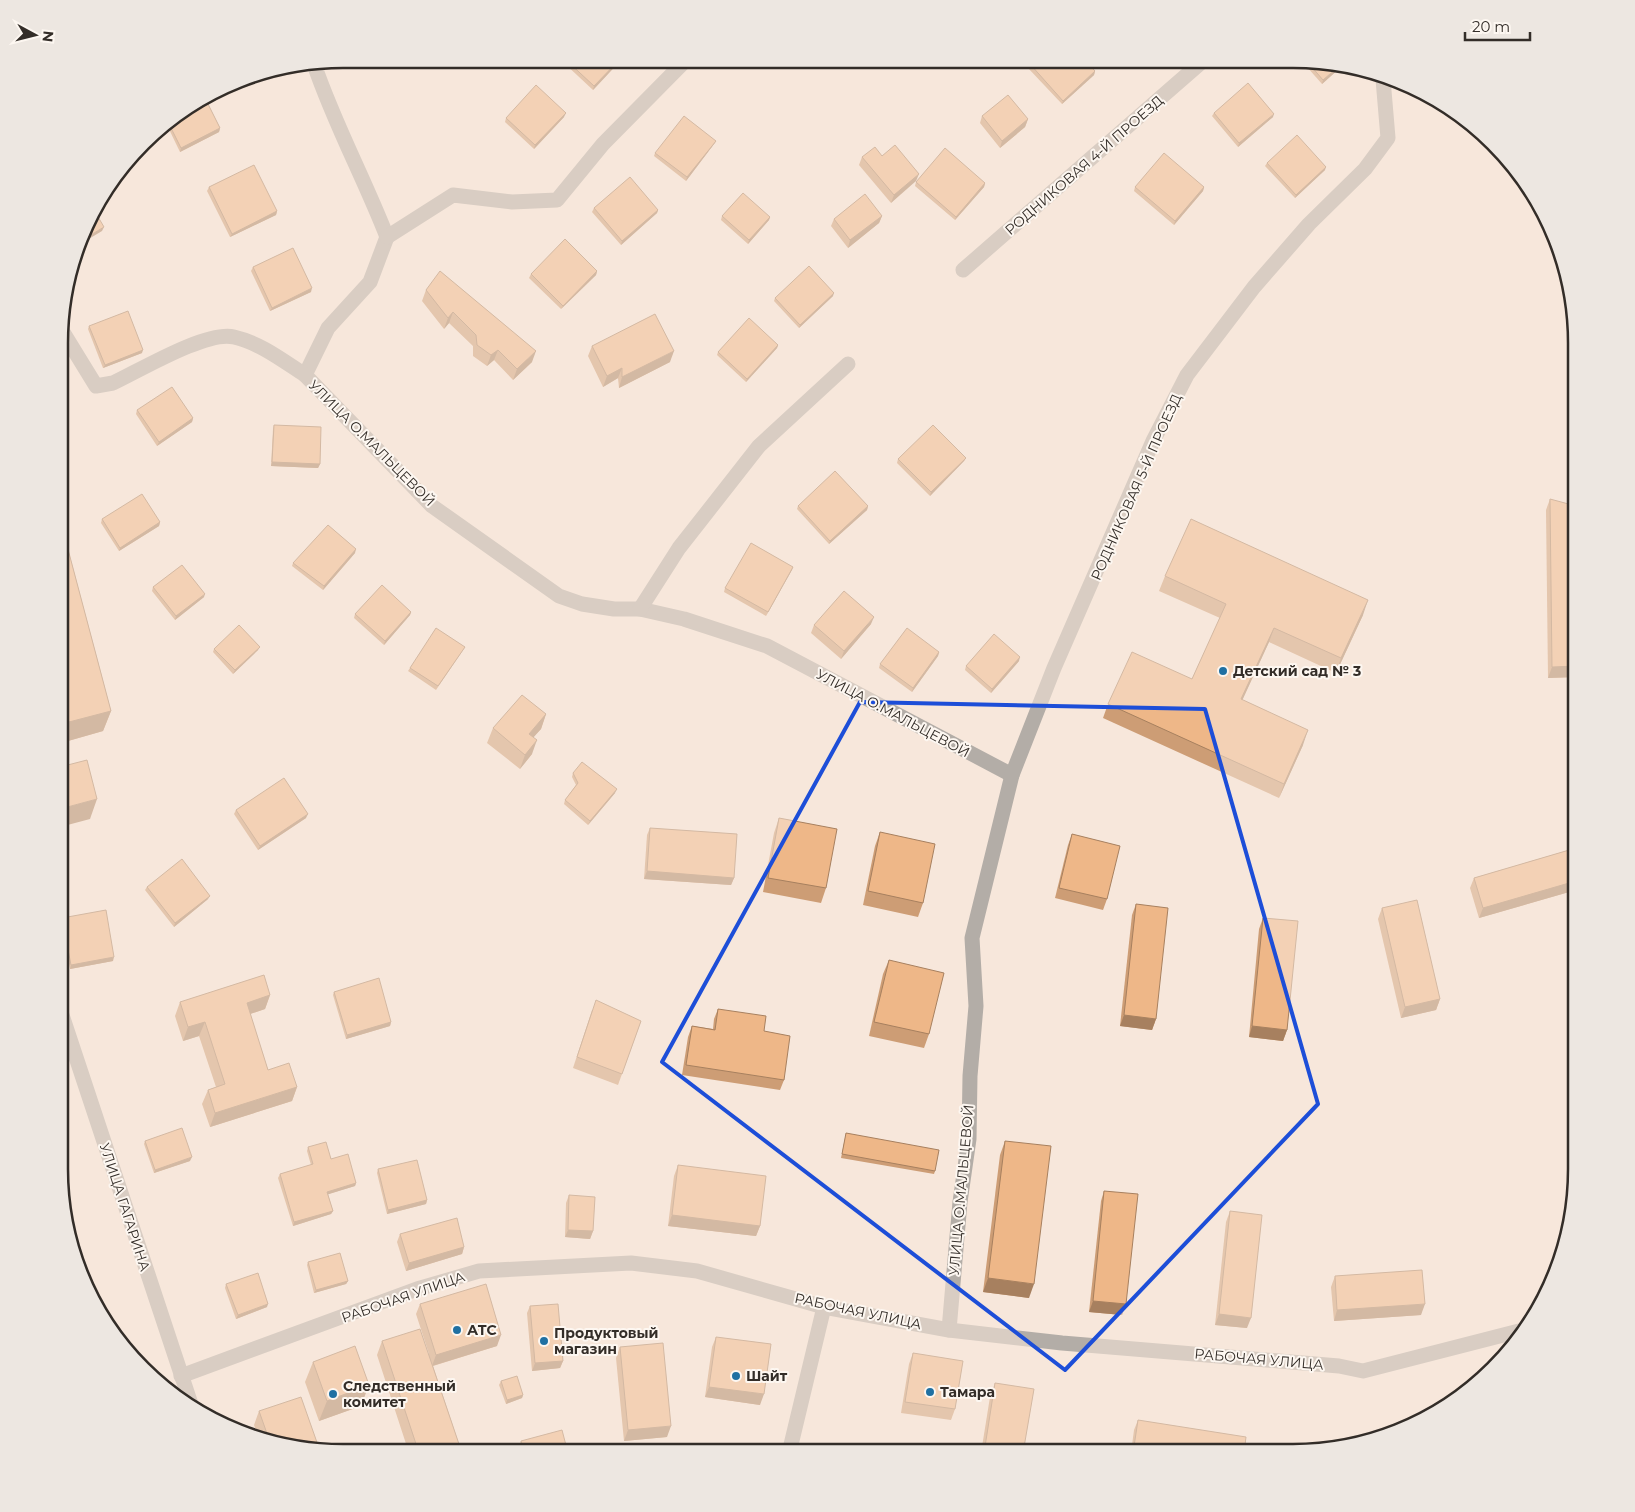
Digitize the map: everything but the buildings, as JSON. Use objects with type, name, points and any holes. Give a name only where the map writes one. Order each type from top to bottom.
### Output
[{"type":"street","points":[[316,69],[351,156],[371,197],[387,237],[453,195],[512,202],[557,200],[603,144],[678,68]]},
{"type":"street","name":"РОДНИКОВАЯ 4-Й ПРОЕЗД","points":[[963,270],[1195,68]]},
{"type":"street","name":"РОДНИКОВАЯ 5-Й ПРОЕЗД","points":[[1012,775],[1054,668],[1153,441],[1187,375],[1254,287],[1309,224],[1365,169],[1388,138],[1383,83]]},
{"type":"street","name":"УЛИЦА О.МАЛЬЦЕВОЙ","points":[[305,375],[328,328],[370,282],[387,237]]},
{"type":"street","name":"УЛИЦА О.МАЛЬЦЕВОЙ","points":[[68,340],[96,386],[113,383],[208,338],[232,336],[258,345],[305,375],[432,506],[559,596],[582,604],[614,609],[640,609],[684,619],[766,646],[1012,775],[987,869],[972,938],[976,1006],[970,1076],[969,1139],[960,1202],[949,1330]]},
{"type":"street","points":[[640,609],[678,548],[759,446],[848,364]]},
{"type":"street","name":"УЛИЦА ГАГАРИНА","points":[[68,1034],[188,1397]]},
{"type":"street","name":"РАБОЧАЯ УЛИЦА","points":[[181,1376],[417,1289],[479,1271],[631,1263],[697,1271],[824,1307],[949,1330],[1062,1343],[1339,1366],[1363,1371],[1514,1332]]},
{"type":"street","points":[[791,1444],[824,1307]]},
{"type":"highlighted area","points":[[860,702],[1205,709],[1318,1104],[1065,1370],[662,1062]]},
{"type":"place","name":"Детский сад № 3","points":[[1223,671]]},
{"type":"place","name":"АТС","points":[[457,1330]]},
{"type":"place","name":"Продуктовый магазин","points":[[544,1341]]},
{"type":"place","name":"Шайт","points":[[736,1376]]},
{"type":"place","name":"Тамара","points":[[930,1392]]},
{"type":"place","name":"Следственный комитет","points":[[333,1394]]}]
